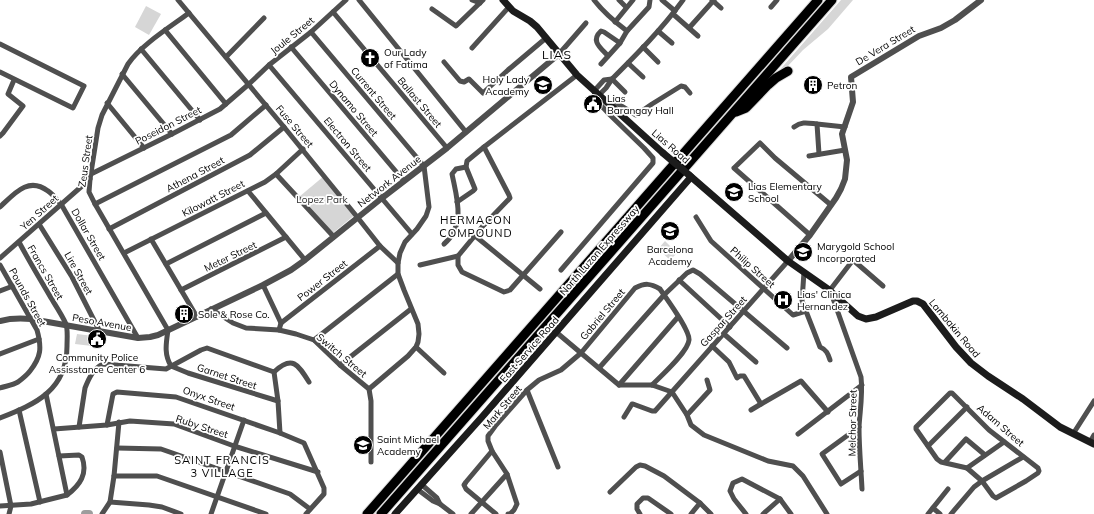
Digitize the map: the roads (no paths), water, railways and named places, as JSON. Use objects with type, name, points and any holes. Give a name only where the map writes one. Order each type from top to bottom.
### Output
[{"type":"highway","name":"North Luzon Expressway","points":[[367,514],[818,0]]},
{"type":"highway","name":"North Luzon Expressway","points":[[381,514],[832,0]]},
{"type":"highway","points":[[734,112],[746,108],[768,85],[788,71]]},
{"type":"main road","name":"Lias Road","points":[[503,0],[513,11],[537,27],[576,75],[690,176]]},
{"type":"main road","name":"Lambakin Road","points":[[690,176],[788,261],[830,290],[858,316],[866,319],[876,317],[910,301],[920,302],[956,347],[971,363],[1060,427],[1092,443]]},
{"type":"main road","name":"East Service Road","points":[[395,514],[482,418],[690,176]]},
{"type":"street","name":"Fuse Street","points":[[178,0],[303,149],[380,246],[398,263]]},
{"type":"street","name":"Joule Street","points":[[249,84],[269,65],[311,32],[346,0]]},
{"type":"street","points":[[359,0],[466,132]]},
{"type":"street","points":[[472,0],[481,1]]},
{"type":"street","points":[[594,0],[614,22],[627,32]]},
{"type":"street","points":[[619,0],[626,7]]},
{"type":"street","points":[[614,22],[633,0]]},
{"type":"street","points":[[601,64],[649,7],[650,0]]},
{"type":"street","points":[[662,0],[698,36]]},
{"type":"street","points":[[561,270],[653,163],[653,158],[644,148],[596,100],[596,93],[604,80],[612,79],[628,63],[658,31],[683,0]]},
{"type":"street","points":[[689,28],[713,0],[721,8]]},
{"type":"street","points":[[771,7],[777,0]]},
{"type":"street","name":"De Vera Street","points":[[788,261],[831,205],[841,189],[845,179],[847,160],[842,137],[853,102],[851,77],[919,36],[941,28],[955,20],[981,0]]},
{"type":"street","points":[[432,9],[456,26],[481,1]]},
{"type":"street","points":[[472,48],[509,7]]},
{"type":"street","name":"Ballast Street","points":[[333,12],[447,148]]},
{"type":"street","name":"Zeus Street","points":[[168,330],[95,204],[89,192],[90,176],[98,128],[102,115],[132,57],[165,30],[189,13]]},
{"type":"street","points":[[226,57],[264,18]]},
{"type":"street","points":[[559,54],[586,23]]},
{"type":"street","points":[[165,30],[226,104]]},
{"type":"street","points":[[658,31],[672,43]]},
{"type":"street","name":"Current Street","points":[[311,32],[424,166]]},
{"type":"street","points":[[608,56],[598,45],[596,40],[597,35],[604,32],[620,43]]},
{"type":"street","points":[[444,62],[460,82],[464,82],[469,79],[484,93],[508,70],[546,38]]},
{"type":"street","points":[[0,44],[84,86],[72,108],[0,72]]},
{"type":"street","name":"Dynamo Street","points":[[291,47],[404,181]]},
{"type":"street","points":[[643,47],[658,62]]},
{"type":"street","points":[[141,49],[200,120]]},
{"type":"street","name":"Network Avenue","points":[[197,316],[291,270],[305,260],[447,148],[559,54]]},
{"type":"street","points":[[628,63],[643,78]]},
{"type":"street","name":"Electron Street","points":[[269,65],[412,234]]},
{"type":"street","points":[[122,74],[172,134]]},
{"type":"street","points":[[457,202],[475,189],[466,166],[467,161],[576,75]]},
{"type":"street","points":[[612,79],[625,92]]},
{"type":"street","points":[[0,136],[23,106],[8,94],[14,80]]},
{"type":"street","name":"Poseidon Street","points":[[90,176],[220,109],[249,84]]},
{"type":"street","points":[[612,108],[616,103],[636,115],[681,86],[685,87],[690,93]]},
{"type":"street","points":[[107,103],[144,148]]},
{"type":"street","points":[[95,204],[231,135],[266,105]]},
{"type":"street","points":[[794,127],[801,123],[845,127]]},
{"type":"street","points":[[817,124],[819,154]]},
{"type":"street","name":"Athena Street","points":[[109,229],[250,155],[284,127]]},
{"type":"street","points":[[810,234],[734,168],[760,143],[775,158],[831,205]]},
{"type":"street","points":[[484,147],[510,198],[474,235],[458,256],[458,265],[462,272],[504,292],[510,290],[561,232]]},
{"type":"street","name":"Kilowatt Street","points":[[124,253],[265,182],[303,149]]},
{"type":"street","points":[[809,156],[845,150]]},
{"type":"street","points":[[369,389],[408,356],[416,347],[419,334],[418,324],[398,274],[398,263],[405,242],[426,216],[429,207],[424,166]]},
{"type":"street","points":[[444,244],[450,239],[457,223],[459,212],[452,174],[456,169],[466,166]]},
{"type":"street","points":[[276,174],[334,237]]},
{"type":"street","name":"Yen Street","points":[[0,258],[90,176]]},
{"type":"street","name":"Dollar Street","points":[[0,207],[22,188],[34,184],[48,190],[61,204],[138,338]]},
{"type":"street","points":[[248,191],[305,260]]},
{"type":"street","points":[[166,264],[266,213]]},
{"type":"street","name":"Philip Street","points":[[696,217],[710,241],[793,315],[806,311]]},
{"type":"street","name":"Lire Street","points":[[39,224],[72,277],[100,332]]},
{"type":"street","points":[[474,235],[540,289]]},
{"type":"street","name":"Meter Street","points":[[181,290],[286,237]]},
{"type":"street","points":[[151,239],[197,316]]},
{"type":"street","name":"Francs Street","points":[[19,242],[67,325]]},
{"type":"street","name":"Power Street","points":[[281,322],[380,246]]},
{"type":"street","points":[[420,265],[458,256]]},
{"type":"street","points":[[830,290],[852,260],[883,286]]},
{"type":"street","name":"Gaspar Street","points":[[624,418],[632,404],[655,411],[788,261]]},
{"type":"street","name":"Pounds Street","points":[[0,265],[37,330],[40,351],[39,358],[27,375],[18,382],[0,388]]},
{"type":"street","points":[[599,368],[664,294],[687,273],[693,270],[700,274],[787,348]]},
{"type":"street","points":[[804,272],[802,301],[820,347],[825,349],[830,360]]},
{"type":"street","points":[[314,340],[398,274]]},
{"type":"street","points":[[679,280],[730,327]]},
{"type":"street","name":"Gabriel Street","points":[[581,353],[635,288],[643,284],[653,285],[660,289],[664,294],[687,331],[689,340],[685,350],[652,385]]},
{"type":"street","points":[[262,285],[281,322],[279,330]]},
{"type":"street","points":[[0,291],[12,286]]},
{"type":"street","name":"Melchor Street","points":[[830,290],[861,377],[862,386],[859,427],[862,489]]},
{"type":"street","name":"Switch Street","points":[[211,309],[233,323],[246,328],[279,330],[314,340],[340,365],[369,389],[371,401],[371,462]]},
{"type":"street","points":[[340,365],[411,309]]},
{"type":"street","name":"Peso Avenue","points":[[0,321],[17,318],[31,319],[138,338],[158,335],[197,316]]},
{"type":"street","points":[[619,385],[678,317]]},
{"type":"street","points":[[0,418],[35,402],[56,384],[65,366],[67,357],[67,325]]},
{"type":"street","points":[[168,330],[166,350],[171,366],[207,348],[274,372]]},
{"type":"street","points":[[556,332],[619,385],[652,385],[672,392],[691,425],[704,435],[768,461],[793,466],[803,476],[827,514]]},
{"type":"street","points":[[724,334],[756,362]]},
{"type":"street","points":[[0,354],[39,339]]},
{"type":"street","points":[[712,346],[729,362],[737,378],[744,376],[761,404]]},
{"type":"street","points":[[416,347],[444,374]]},
{"type":"street","name":"Mark Street","points":[[508,514],[514,510],[516,504],[507,474],[492,451],[488,441],[488,436],[527,390],[539,380],[561,370],[581,353]]},
{"type":"street","points":[[274,372],[281,365],[291,363],[297,365],[309,382]]},
{"type":"street","name":"Garnet Street","points":[[79,427],[87,382],[96,368],[103,364],[166,369],[171,366],[184,372],[278,401]]},
{"type":"street","points":[[274,372],[280,433]]},
{"type":"street","points":[[686,415],[710,390],[707,380]]},
{"type":"street","points":[[751,410],[801,381],[828,412]]},
{"type":"street","points":[[798,434],[862,386]]},
{"type":"street","points":[[527,390],[558,467]]},
{"type":"street","name":"Onyx Street","points":[[107,425],[113,394],[118,392],[176,397],[304,442],[324,488],[324,494],[310,509]]},
{"type":"street","name":"Adam Street","points":[[928,446],[916,427],[950,392],[989,430],[1038,468],[1039,471],[1026,481],[996,498],[992,496],[982,481]]},
{"type":"street","points":[[46,394],[67,495]]},
{"type":"street","points":[[1073,434],[1094,401]]},
{"type":"street","points":[[967,407],[928,446],[937,459],[942,462],[967,468],[982,481]]},
{"type":"street","points":[[19,410],[40,502]]},
{"type":"street","points":[[211,514],[244,420]]},
{"type":"street","name":"Ruby Street","points":[[54,429],[107,425],[130,421],[174,424],[234,446],[318,472]]},
{"type":"street","points":[[102,514],[110,502],[119,422]]},
{"type":"street","points":[[859,427],[822,454],[841,484],[861,471]]},
{"type":"street","points":[[1092,443],[1094,435]]},
{"type":"street","points":[[945,462],[966,438],[985,455]]},
{"type":"street","points":[[967,468],[1004,442]]},
{"type":"street","points":[[117,448],[161,449],[226,471],[290,494],[310,509],[306,514]]},
{"type":"street","points":[[492,451],[464,485],[466,489],[496,514]]},
{"type":"street","points":[[0,452],[2,478],[11,506],[9,514]]},
{"type":"street","points":[[0,506],[31,504],[67,495],[75,488],[83,475],[85,470],[84,460],[79,455],[59,456]]},
{"type":"street","points":[[951,514],[974,487],[1023,457]]},
{"type":"street","points":[[610,492],[636,467],[640,465],[645,466],[664,476],[700,503],[711,514]]},
{"type":"street","points":[[471,514],[507,474]]},
{"type":"street","points":[[114,476],[157,476],[266,514]]},
{"type":"street","points":[[746,514],[734,499],[730,490],[733,483],[742,479],[780,499],[791,514]]},
{"type":"street","points":[[419,486],[433,501],[440,504],[453,514]]},
{"type":"street","points":[[928,514],[948,489]]},
{"type":"street","points":[[640,514],[636,509],[637,504],[643,498],[648,498],[671,514]]},
{"type":"street","points":[[763,514],[780,499]]},
{"type":"street","points":[[110,502],[150,504],[181,514]]},
{"type":"street","points":[[691,514],[700,503]]},
{"type":"street","points":[[933,508],[940,514]]},
{"type":"place","name":"Our Lady of Fatima","points":[[370,58]]},
{"type":"place","name":"Holy Lady Academy","points":[[543,85]]},
{"type":"place","name":"Petron","points":[[813,85]]},
{"type":"place","name":"Lias Barangay Hall","points":[[593,104]]},
{"type":"place","name":"Lias Elementary School","points":[[734,192]]},
{"type":"place","name":"Barcelona Academy","points":[[670,231]]},
{"type":"place","name":"Marygold School Incorporated","points":[[803,252]]},
{"type":"place","name":"Lias' Clinica Hernandez","points":[[783,300]]},
{"type":"place","name":"Sole & Rose Co.","points":[[184,314]]},
{"type":"place","name":"Community Police Assisstance Center 6","points":[[97,339]]},
{"type":"place","name":"Saint Michael Academy","points":[[363,445]]},
{"type":"district","name":"LIAS","points":[[557,55]]},
{"type":"district","name":"HERMACON COMPOUND","points":[[476,226]]},
{"type":"district","name":"SAINT FRANCIS 3 VILLAGE","points":[[222,466]]},
{"type":"park label","name":"Lopez Park","points":[[322,199]]}]
